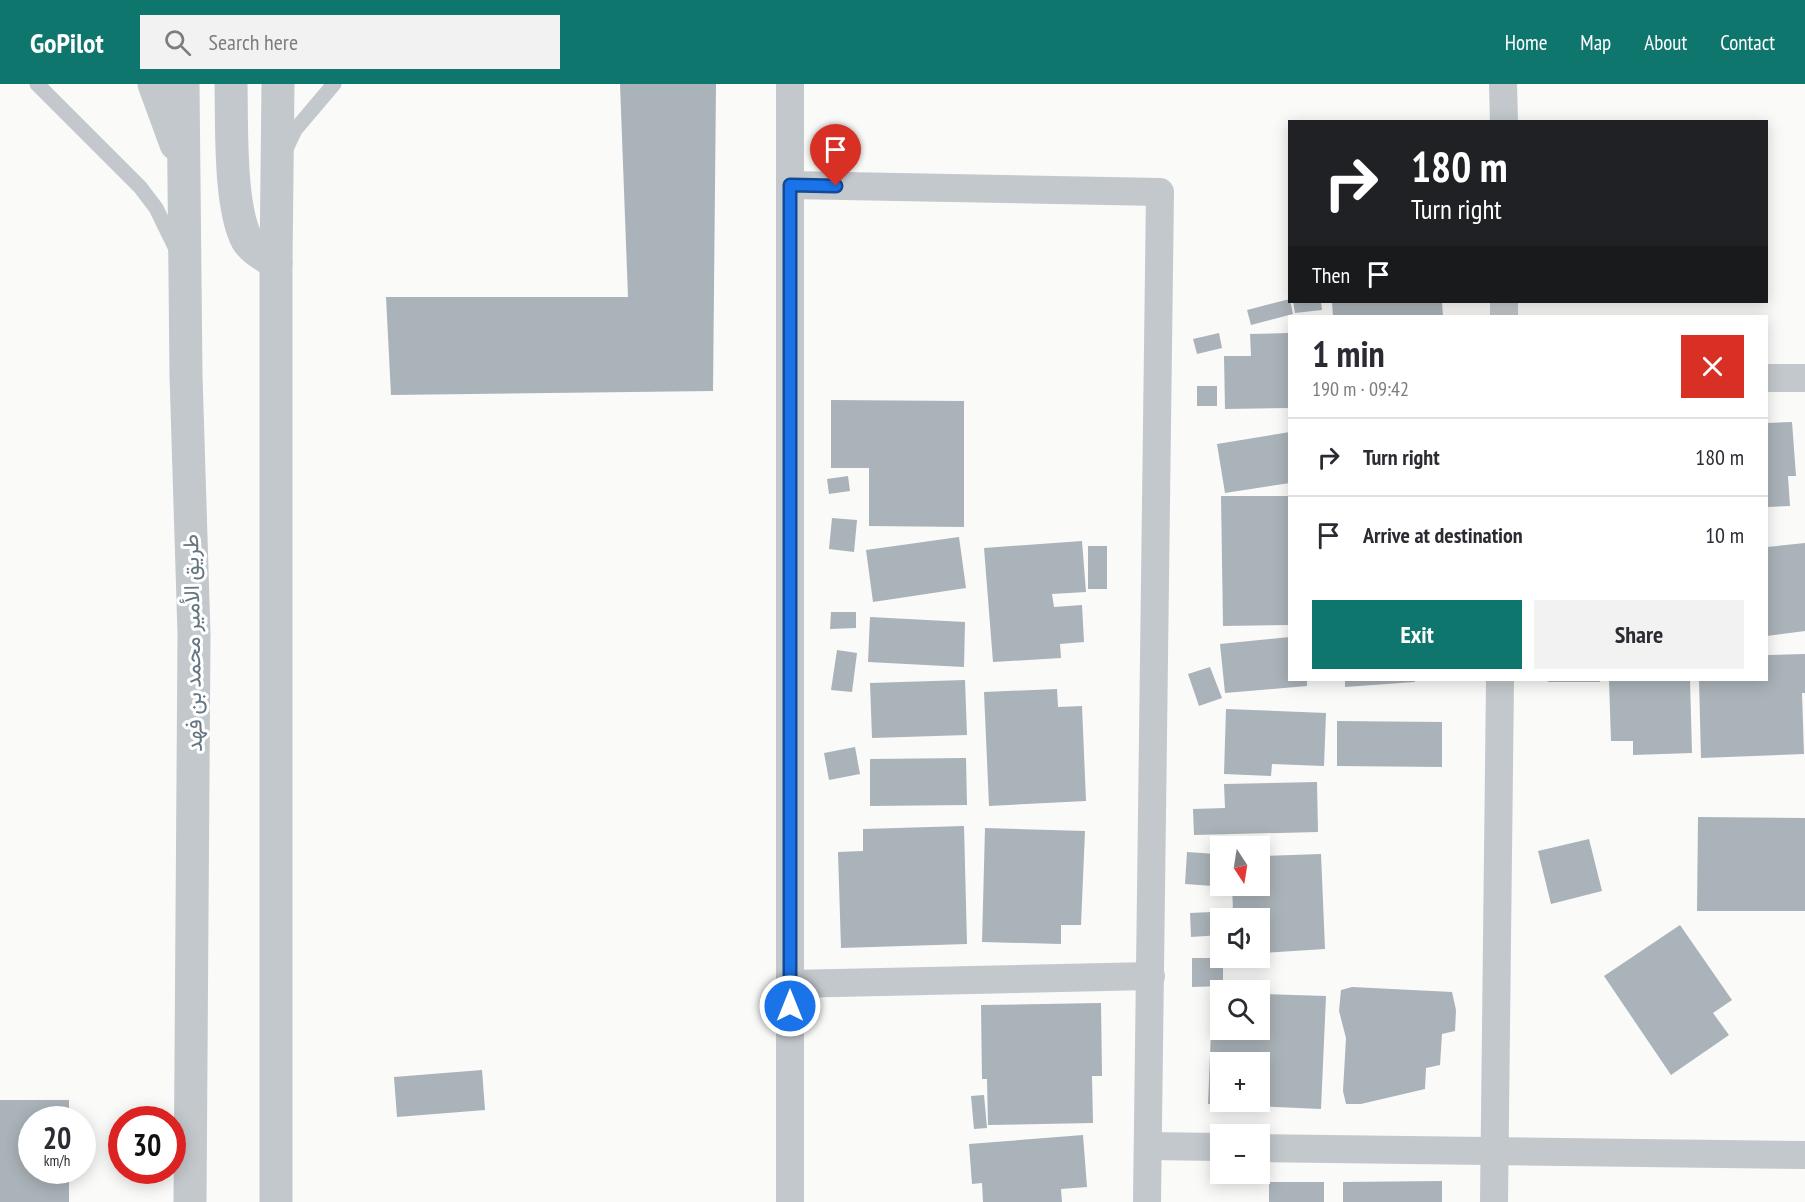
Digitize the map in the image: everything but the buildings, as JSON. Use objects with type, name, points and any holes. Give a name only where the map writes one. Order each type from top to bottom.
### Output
[{"type":"street","points":[[154,84],[184,167]]},
{"type":"street","name":"طريق الأمير محمد بن فهد","points":[[183,84],[186,375],[194,634],[190,1202]]},
{"type":"street","points":[[231,84],[232,154],[238,219],[248,242],[276,263]]},
{"type":"street","points":[[790,84],[790,1202]]},
{"type":"street","points":[[1503,84],[1504,120]]},
{"type":"street","points":[[276,1202],[276,263],[279,87]]},
{"type":"street","points":[[790,185],[1160,192],[1147,1202]]},
{"type":"street","points":[[1768,378],[1805,378]]},
{"type":"street","points":[[1494,1202],[1500,681]]},
{"type":"street","points":[[790,984],[1151,976]]},
{"type":"street","points":[[1148,1146],[1210,1147]]},
{"type":"street","points":[[1270,1148],[1805,1155]]},
{"type":"lane","points":[[37,84],[140,187],[156,208],[172,238],[186,281]]},
{"type":"lane","points":[[277,183],[285,151],[295,130],[334,84]]},
{"type":"route","points":[[790,1006],[790,185],[836,186]]}]
